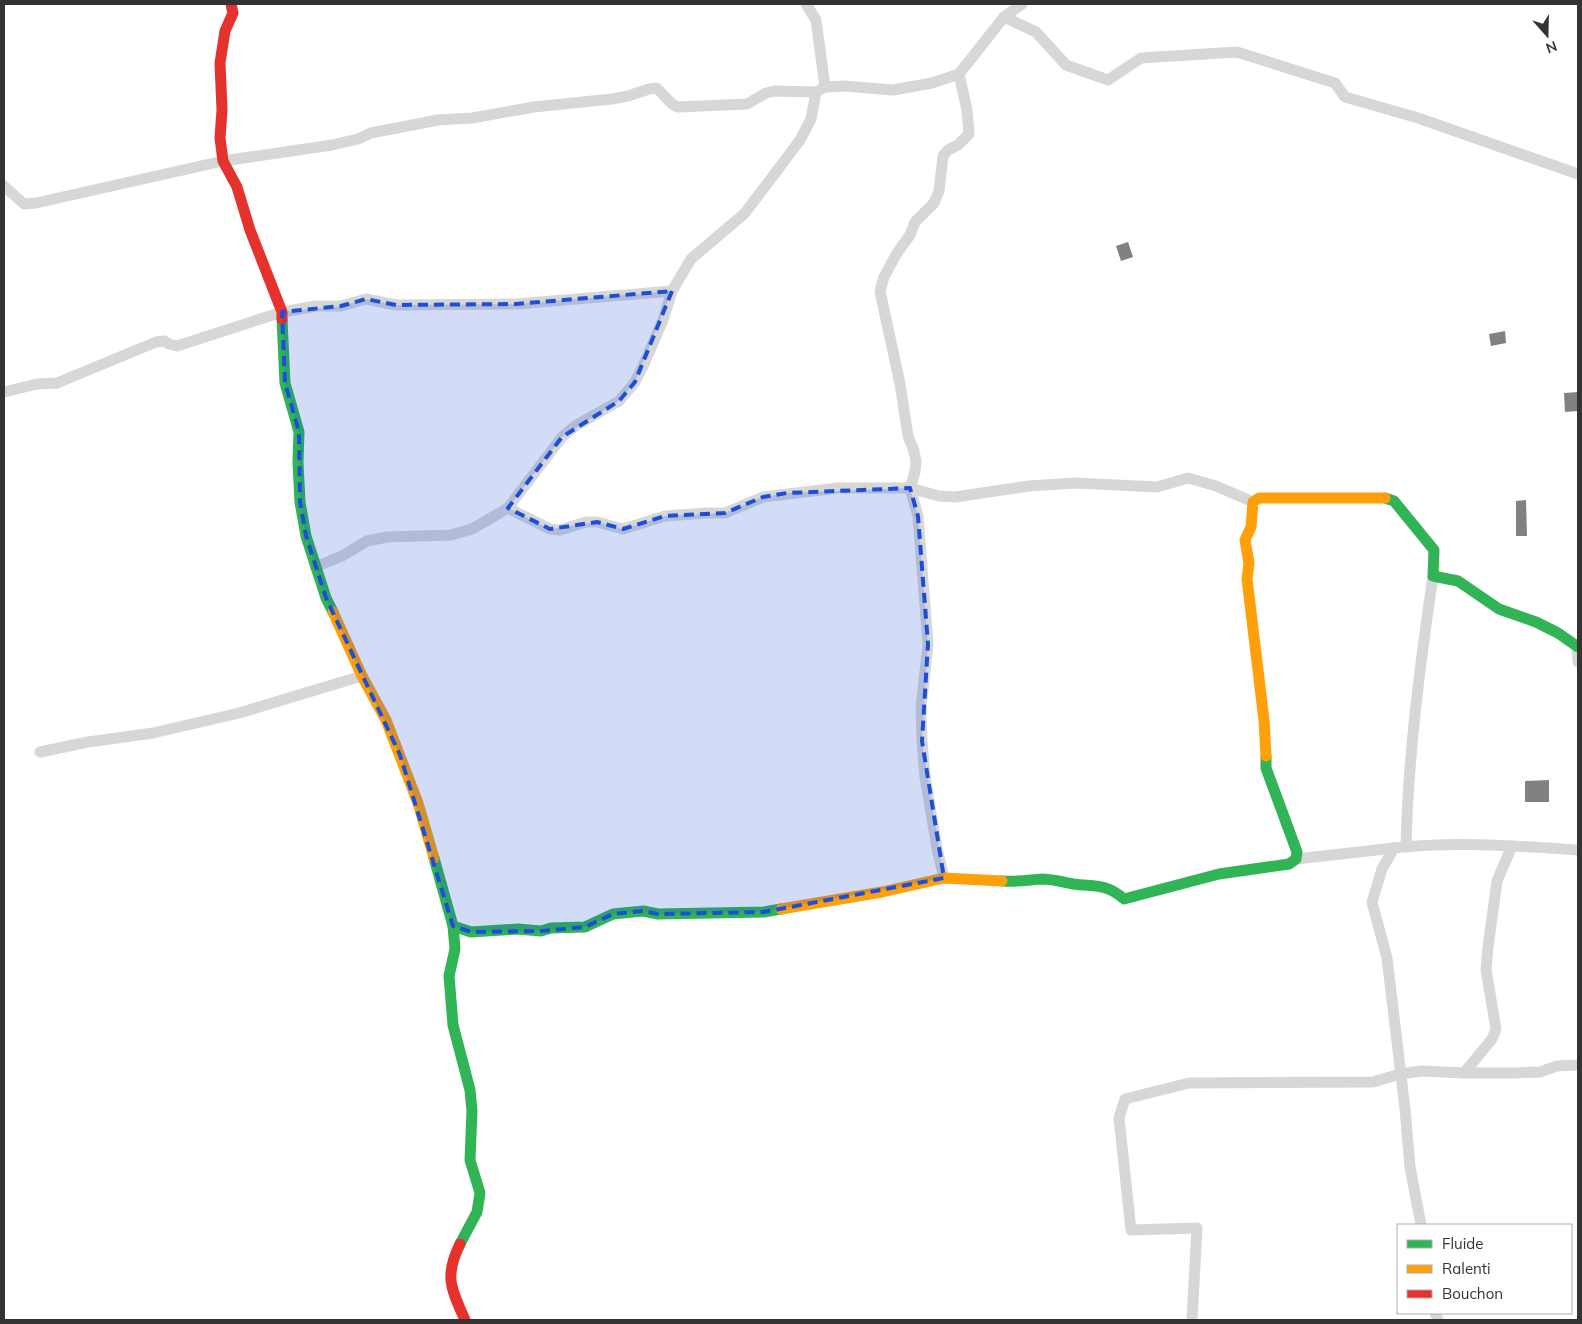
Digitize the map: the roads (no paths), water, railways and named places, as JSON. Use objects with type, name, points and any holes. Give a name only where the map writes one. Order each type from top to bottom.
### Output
[{"type":"street","points":[[231,4],[233,13],[225,31],[220,63],[222,110],[220,138],[223,161],[237,187],[250,230],[282,312],[285,383],[299,432],[300,502],[306,536],[326,598],[362,676],[386,720],[418,803],[453,926],[455,949],[449,976],[453,1025],[470,1090],[472,1111],[470,1160],[480,1193],[477,1212],[452,1261],[450,1275],[453,1292],[465,1320]]},
{"type":"street","points":[[315,567],[342,556],[367,541],[387,537],[451,535],[472,529],[508,508],[562,437],[575,426],[619,401],[635,382],[663,320],[672,291],[691,259],[744,214],[800,140],[811,119],[821,90],[816,20],[806,4]]},
{"type":"street","points":[[4,186],[24,204],[36,203],[223,161],[332,145],[358,139],[371,133],[438,120],[472,118],[534,107],[612,99],[656,88],[662,92],[671,105],[678,107],[747,104],[766,93],[774,91],[821,90],[844,86],[893,90],[932,83],[959,74],[1004,17],[1022,4]]},
{"type":"street","points":[[1004,17],[1036,32],[1066,66],[1108,80],[1141,58],[1237,52],[1335,83],[1345,97],[1418,118],[1578,174]]},
{"type":"street","points":[[944,878],[936,848],[923,759],[921,708],[928,644],[918,516],[910,488],[916,461],[908,436],[900,384],[880,291],[884,277],[896,253],[910,235],[915,222],[934,203],[939,191],[943,156],[948,150],[958,146],[969,134],[967,110],[959,74]]},
{"type":"street","points":[[4,392],[37,384],[57,383],[156,342],[164,341],[177,346],[282,312],[316,306],[341,306],[366,298],[396,306],[516,304],[672,291]]},
{"type":"street","points":[[508,508],[550,529],[560,530],[586,522],[597,522],[623,529],[665,516],[725,513],[762,497],[838,488],[910,488],[939,496],[955,497],[1029,486],[1076,483],[1158,486],[1188,478],[1216,486],[1253,502]]},
{"type":"street","points":[[1253,502],[1259,498],[1389,498],[1394,501],[1434,550],[1433,576],[1421,658],[1400,847],[1382,869],[1372,902],[1387,958],[1410,1167],[1421,1224]]},
{"type":"street","points":[[1253,502],[1251,528],[1245,540],[1250,563],[1247,579],[1264,720],[1266,768],[1297,852],[1296,859]]},
{"type":"street","points":[[1433,576],[1458,581],[1498,609],[1536,622],[1558,633],[1577,647],[1578,662]]},
{"type":"street","points":[[40,752],[88,742],[153,733],[239,713],[362,676]]},
{"type":"street","points":[[453,926],[471,932],[518,929],[541,931],[551,928],[585,927],[613,914],[643,911],[658,914],[764,912],[882,892],[944,878],[1016,882],[1043,879],[1076,884],[1100,885],[1114,890],[1124,899],[1219,874],[1289,864],[1296,859],[1417,845],[1512,846],[1578,850]]},
{"type":"street","points":[[1464,1073],[1492,1039],[1496,1028],[1486,970],[1488,947],[1497,881],[1512,846]]},
{"type":"street","points":[[1192,1320],[1197,1228],[1131,1230],[1119,1118],[1125,1099],[1189,1083],[1373,1082],[1400,1074],[1422,1071],[1464,1073],[1540,1072],[1557,1066],[1578,1065]]}]
